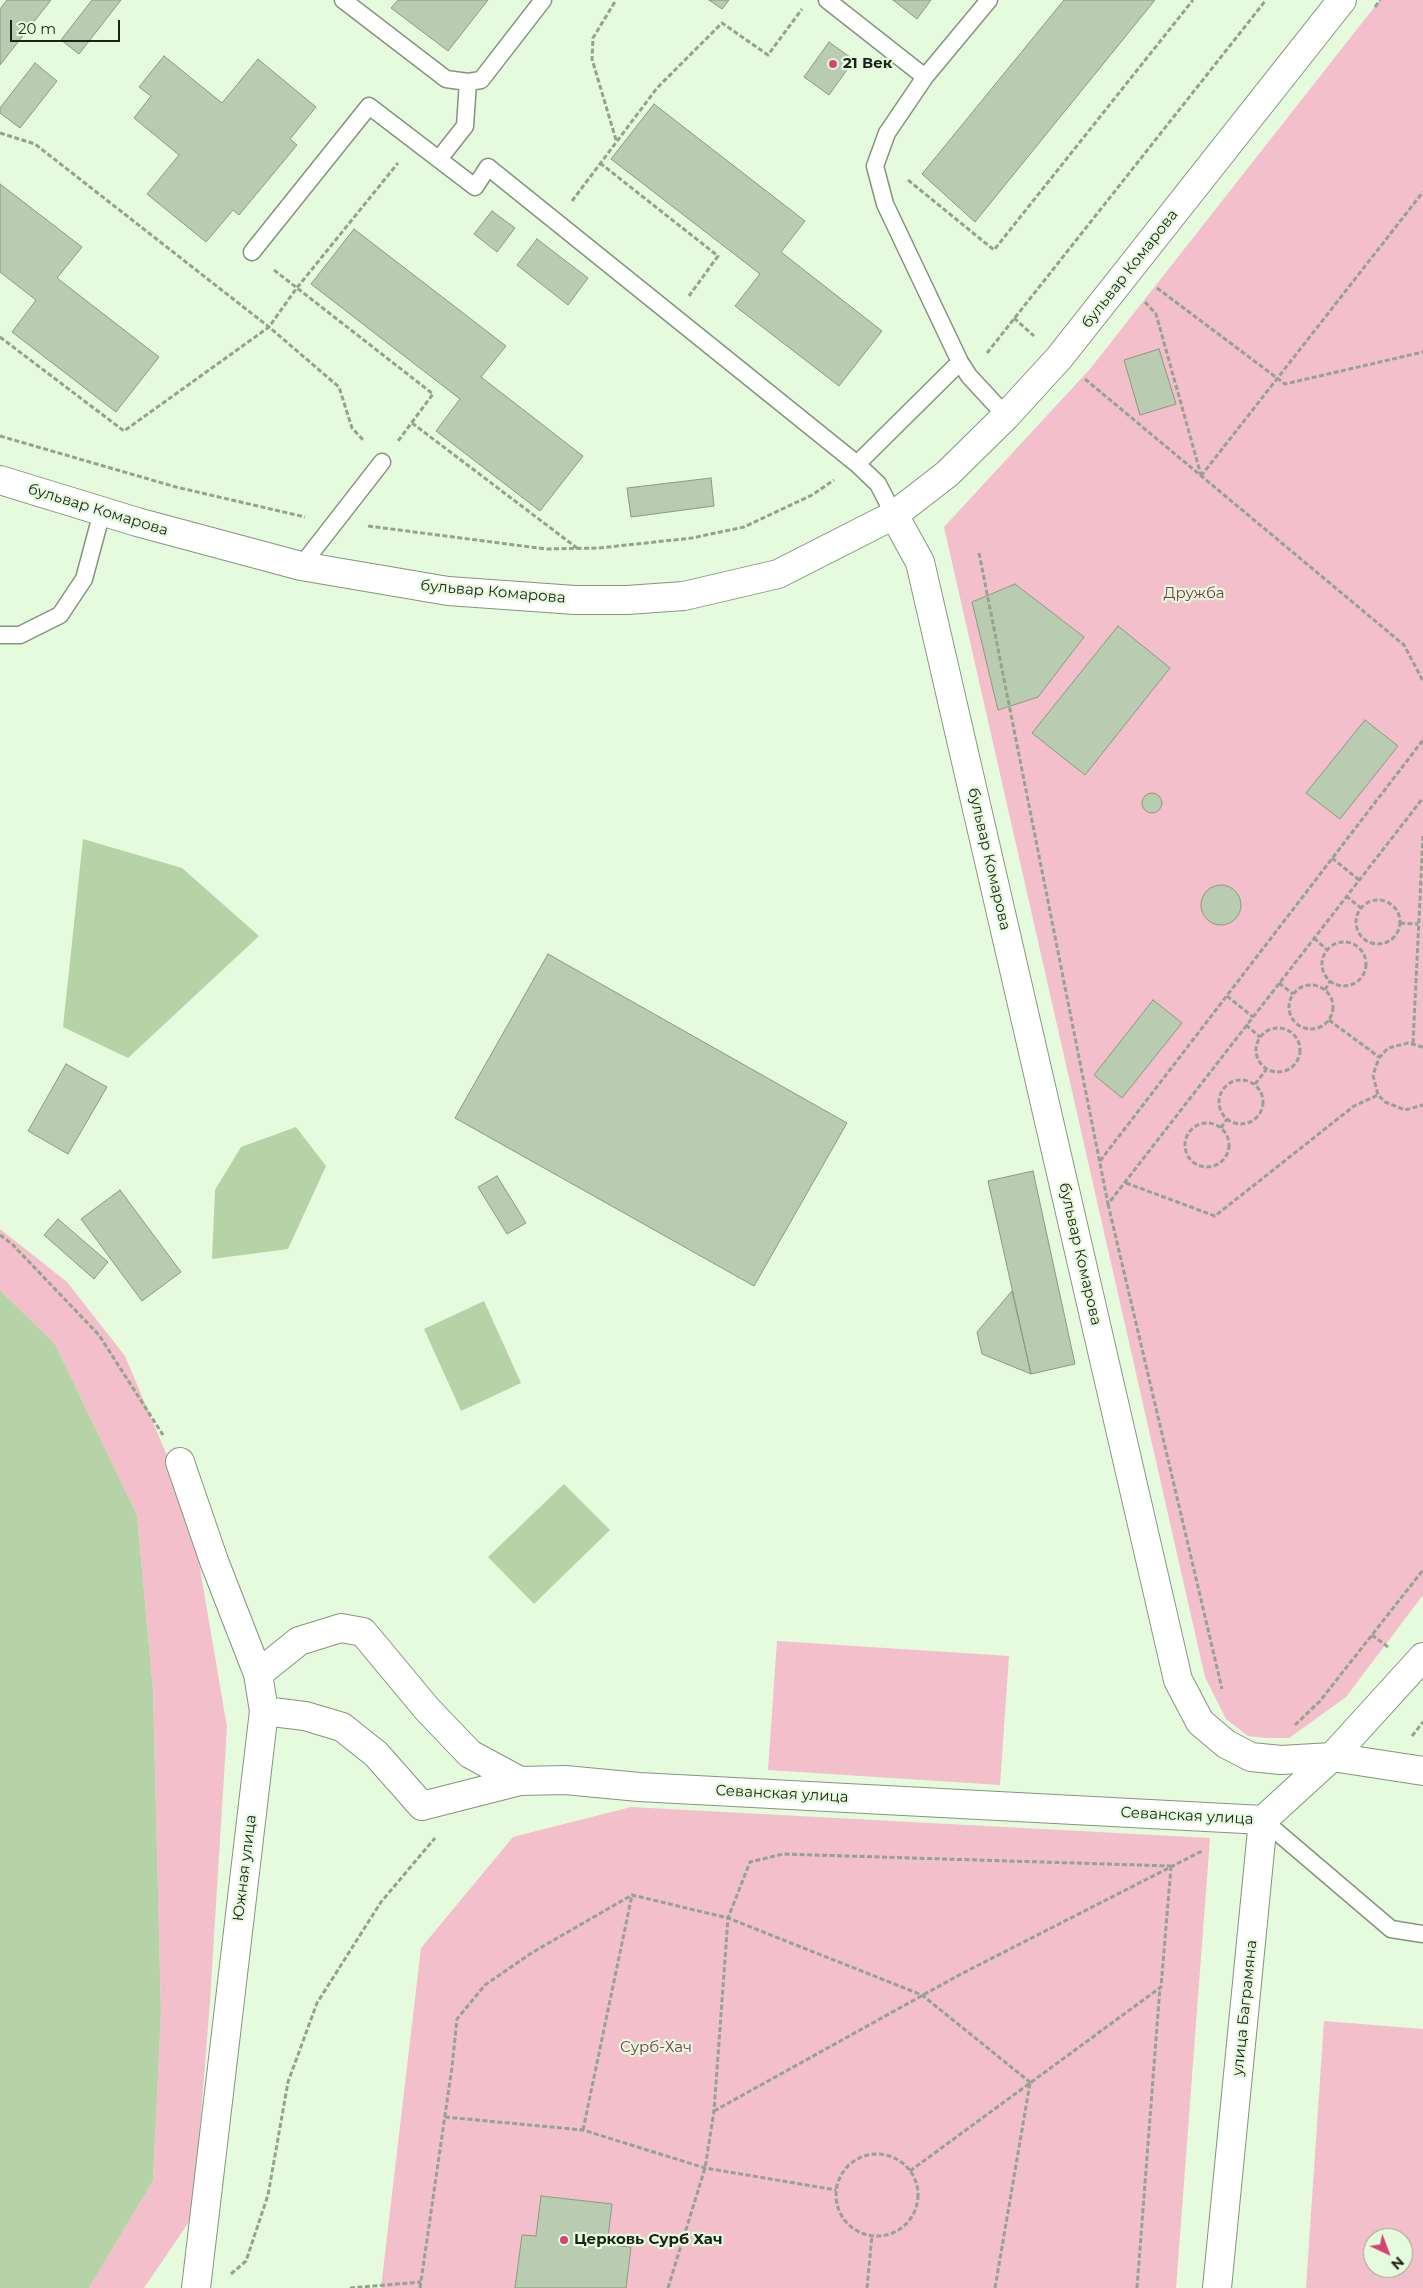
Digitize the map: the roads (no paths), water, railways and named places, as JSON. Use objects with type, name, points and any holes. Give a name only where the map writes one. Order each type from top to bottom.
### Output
[{"type":"street","name":"бульвар Комарова","points":[[0,480],[102,512],[301,566],[448,591],[575,600],[627,600],[684,596],[778,574],[894,515],[947,474],[1006,416],[1059,358],[1342,0]]},
{"type":"street","name":"бульвар Комарова","points":[[894,515],[920,562],[1178,1680],[1200,1722],[1226,1744],[1243,1753],[1251,1757],[1281,1760],[1332,1758]]},
{"type":"street","name":"Южная улица","points":[[180,1462],[214,1561],[258,1674],[264,1711],[196,2288]]},
{"type":"street","name":"Севанская улица","points":[[258,1674],[298,1641],[341,1628],[363,1632],[427,1709],[470,1754],[520,1780],[565,1780],[639,1787],[1263,1820]]},
{"type":"street","points":[[1263,1820],[1332,1758],[1423,1657]]},
{"type":"street","points":[[264,1711],[305,1716],[342,1727],[376,1754],[422,1806],[520,1780]]},
{"type":"street","points":[[1332,1758],[1423,1771]]},
{"type":"street","name":"улица Баграмяна","points":[[1217,2288],[1263,1820]]},
{"type":"lane","points":[[343,0],[446,79],[468,82],[481,80],[543,0]]},
{"type":"lane","points":[[827,0],[925,77]]},
{"type":"lane","points":[[989,0],[925,77],[888,133],[875,166],[884,204],[965,369],[1006,416]]},
{"type":"lane","points":[[439,159],[465,126],[468,82]]},
{"type":"lane","points":[[252,252],[369,106],[475,187],[488,167],[857,464],[878,484],[894,515]]},
{"type":"lane","points":[[857,464],[965,369]]},
{"type":"lane","points":[[301,566],[382,462]]},
{"type":"lane","points":[[0,635],[20,635],[60,614],[84,579],[102,512]]},
{"type":"lane","points":[[1263,1820],[1391,1929],[1423,1934]]},
{"type":"place","name":"21 Век","points":[[833,64]]},
{"type":"place","name":"Церковь Сурб Хач","points":[[564,2240]]},
{"type":"park label","name":"Дружба","points":[[1194,594]]},
{"type":"park label","name":"Сурб-Хач","points":[[656,2048]]}]
